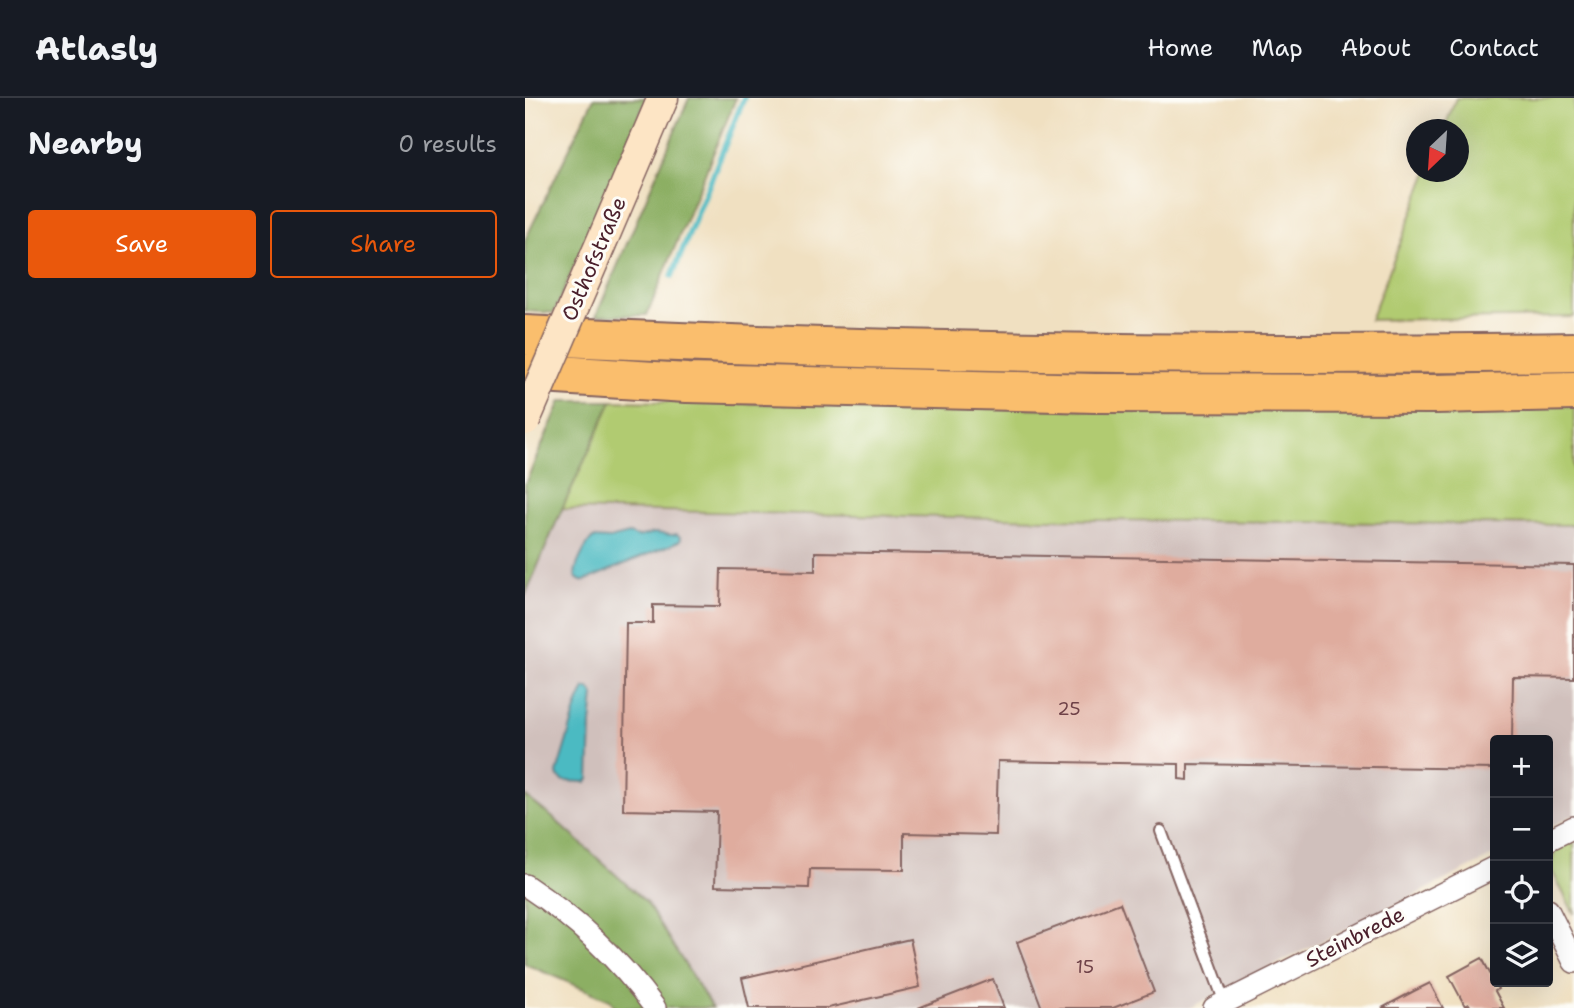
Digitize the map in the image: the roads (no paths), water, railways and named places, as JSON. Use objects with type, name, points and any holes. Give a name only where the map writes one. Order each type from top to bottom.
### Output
[{"type":"highway","points":[[525,335],[686,344],[1094,354],[1574,352]]},
{"type":"highway","points":[[525,373],[687,383],[1095,393],[1435,394],[1574,391]]},
{"type":"street","name":"Osthofstraße","points":[[525,420],[663,98]]},
{"type":"street","points":[[1553,838],[1574,827]]},
{"type":"street","name":"Steinbrede","points":[[1221,1006],[1490,870]]},
{"type":"street","points":[[525,885],[550,902],[608,953],[656,1008]]},
{"type":"street","points":[[1553,920],[1574,962]]},
{"type":"lane","points":[[1161,831],[1221,1006]]},
{"type":"water","points":[[654,533],[677,534],[681,538],[680,541],[584,581],[577,579],[575,574],[578,563],[593,538],[610,539],[629,534],[638,537]]},
{"type":"water","points":[[585,688],[589,688],[594,695],[589,779],[586,782],[564,781],[557,773]]},
{"type":"waterway","points":[[672,276],[744,98]]}]
